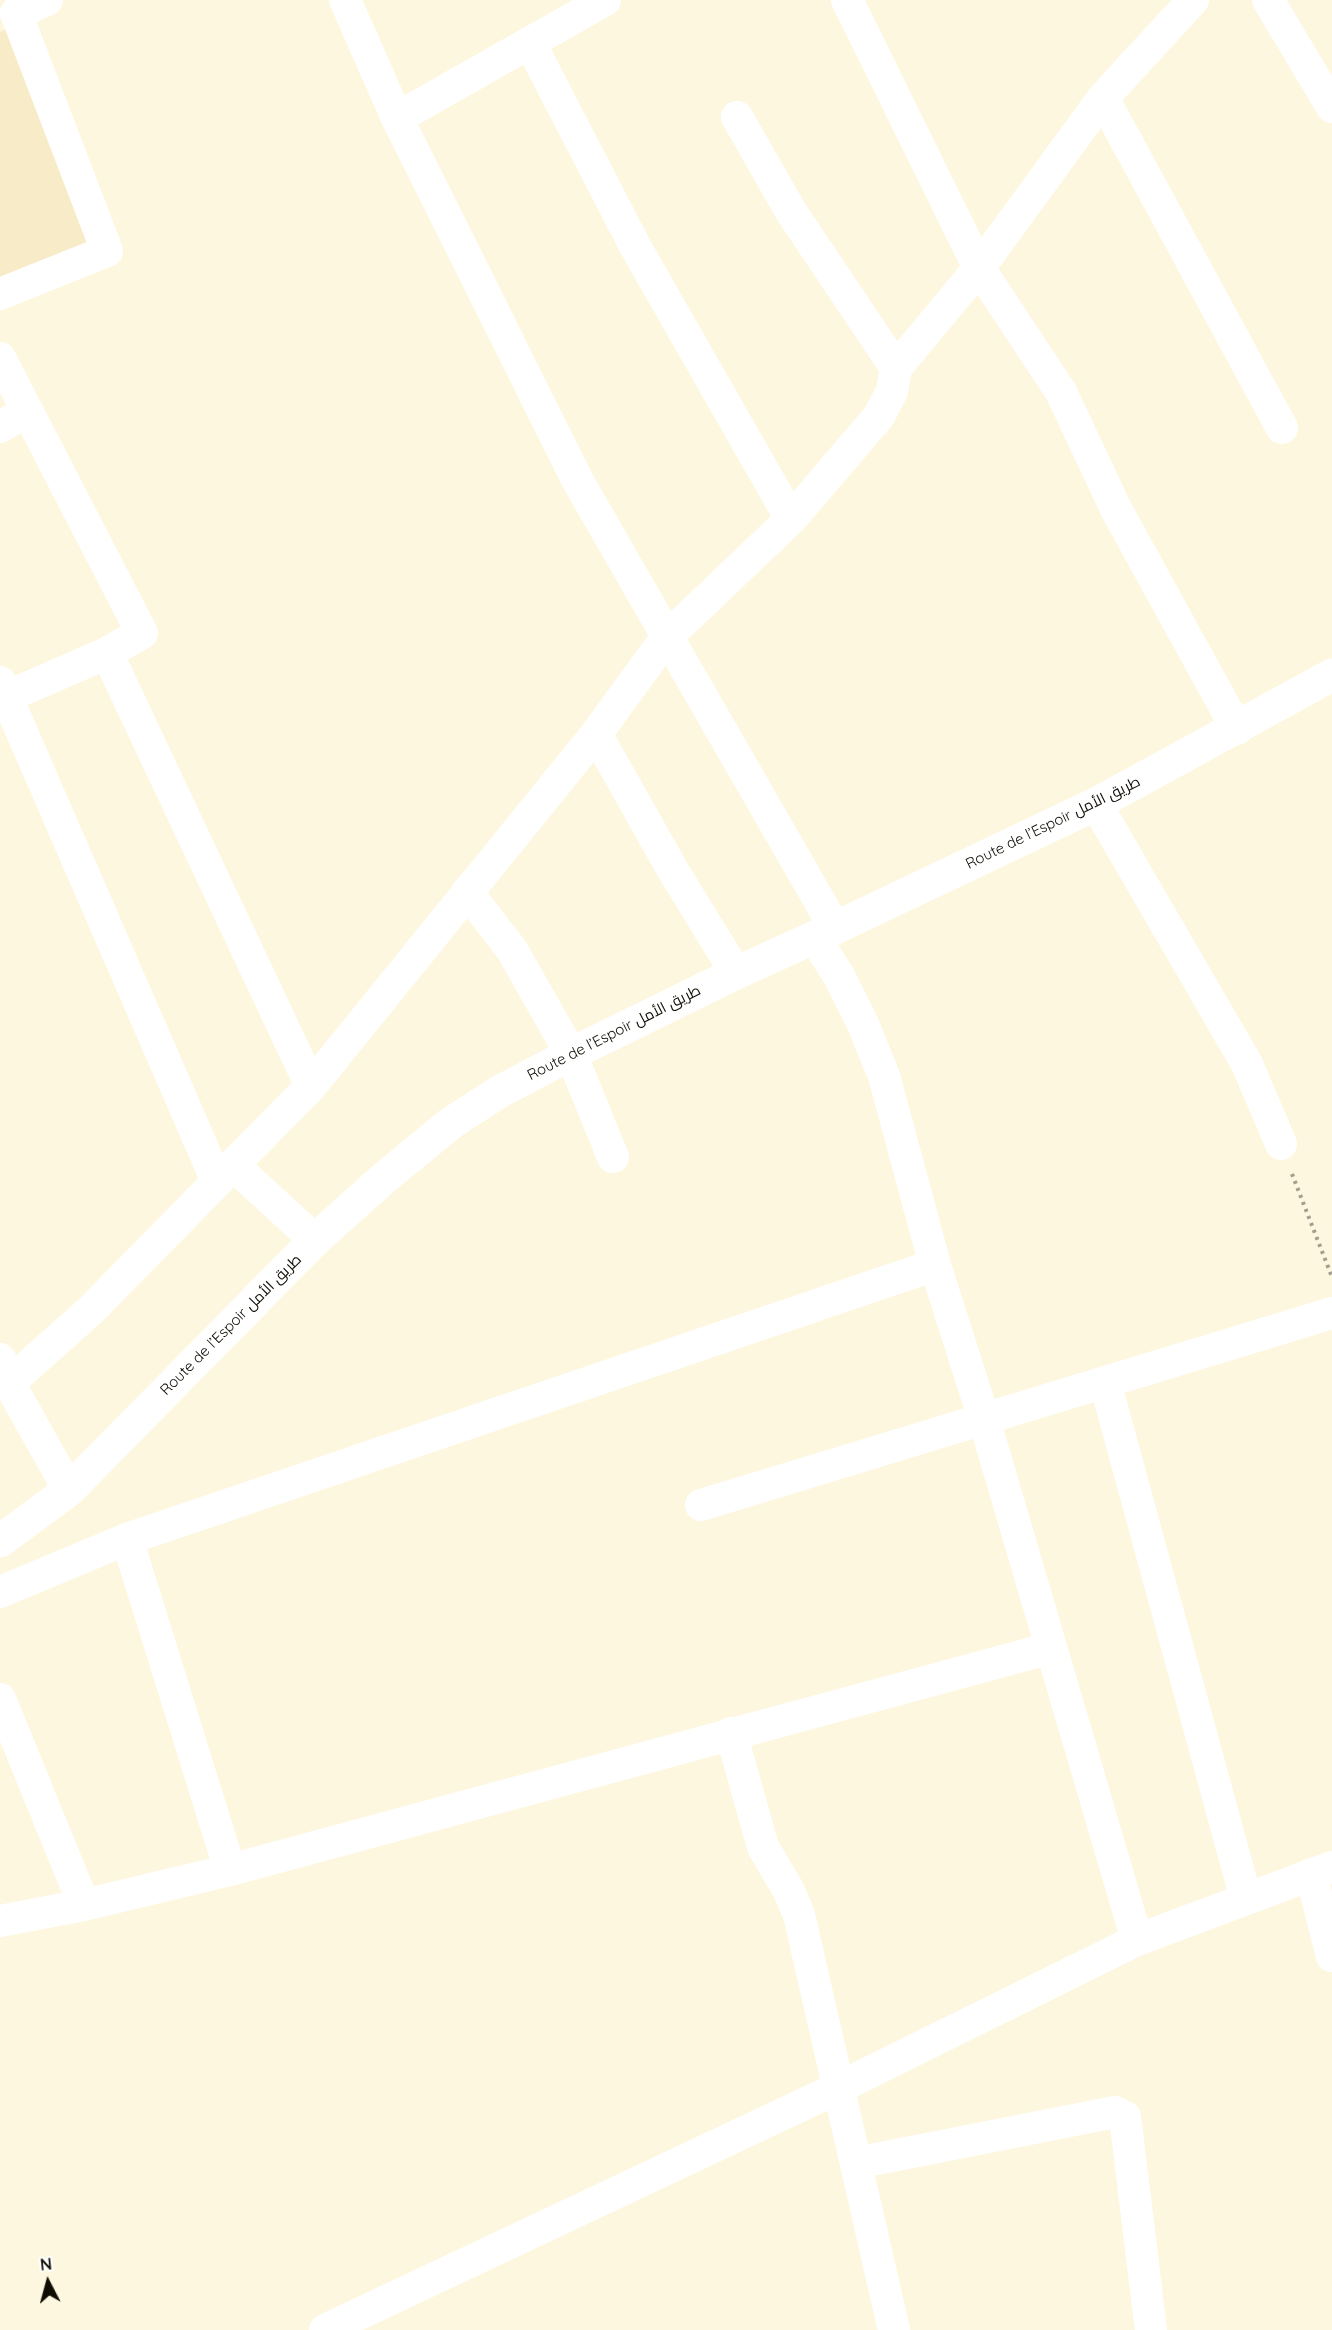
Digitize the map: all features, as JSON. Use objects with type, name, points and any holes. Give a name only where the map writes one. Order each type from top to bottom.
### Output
[{"type":"highway","name":"Route de l’Espoir طريق الأمل","points":[[0,1540],[69,1490],[315,1240],[383,1179],[451,1124],[499,1092],[736,973],[1096,804],[1237,729],[1332,675]]},
{"type":"street","points":[[0,294],[108,251],[15,13],[47,0]]},
{"type":"street","points":[[345,0],[397,118],[579,483],[667,637],[825,933],[839,976],[863,1024],[884,1076],[935,1265],[984,1419],[1137,1940]]},
{"type":"street","points":[[397,118],[605,0]]},
{"type":"street","points":[[847,0],[979,268],[1061,392],[1116,509],[1237,729]]},
{"type":"street","points":[[69,1490],[5,1371],[90,1311],[311,1086],[596,734],[667,637],[791,519],[879,416],[892,391],[896,368],[979,268],[1103,98],[1193,0]]},
{"type":"street","points":[[1268,0],[1332,107]]},
{"type":"street","points":[[530,43],[635,246],[791,519]]},
{"type":"street","points":[[1103,98],[1282,428]]},
{"type":"street","points":[[737,117],[790,210],[896,368]]},
{"type":"street","points":[[0,358],[142,633],[107,653],[4,701],[225,1173],[315,1240]]},
{"type":"street","points":[[0,427],[27,411]]},
{"type":"street","points":[[107,653],[311,1086]]},
{"type":"street","points":[[596,734],[674,872],[736,973]]},
{"type":"street","points":[[1096,804],[1247,1064],[1281,1144]]},
{"type":"street","points":[[467,892],[512,950],[571,1054],[613,1157]]},
{"type":"street","points":[[0,1592],[127,1539],[935,1265]]},
{"type":"street","points":[[700,1505],[1332,1313]]},
{"type":"street","points":[[1105,1382],[1246,1899]]},
{"type":"street","points":[[127,1539],[230,1870]]},
{"type":"street","points":[[0,1921],[84,1905],[230,1870],[1051,1648]]},
{"type":"street","points":[[0,1699],[84,1905]]},
{"type":"street","points":[[731,1733],[763,1847],[789,1891],[799,1915],[894,2330]]},
{"type":"street","points":[[325,2330],[838,2088],[1137,1940],[1322,1871],[1332,1956]]},
{"type":"street","points":[[856,2163],[1115,2112],[1125,2117],[1151,2330]]},
{"type":"path","points":[[1281,1144],[1332,1277]]},
{"type":"shaded area","points":[[8,28],[95,240],[0,280],[0,32]]}]
